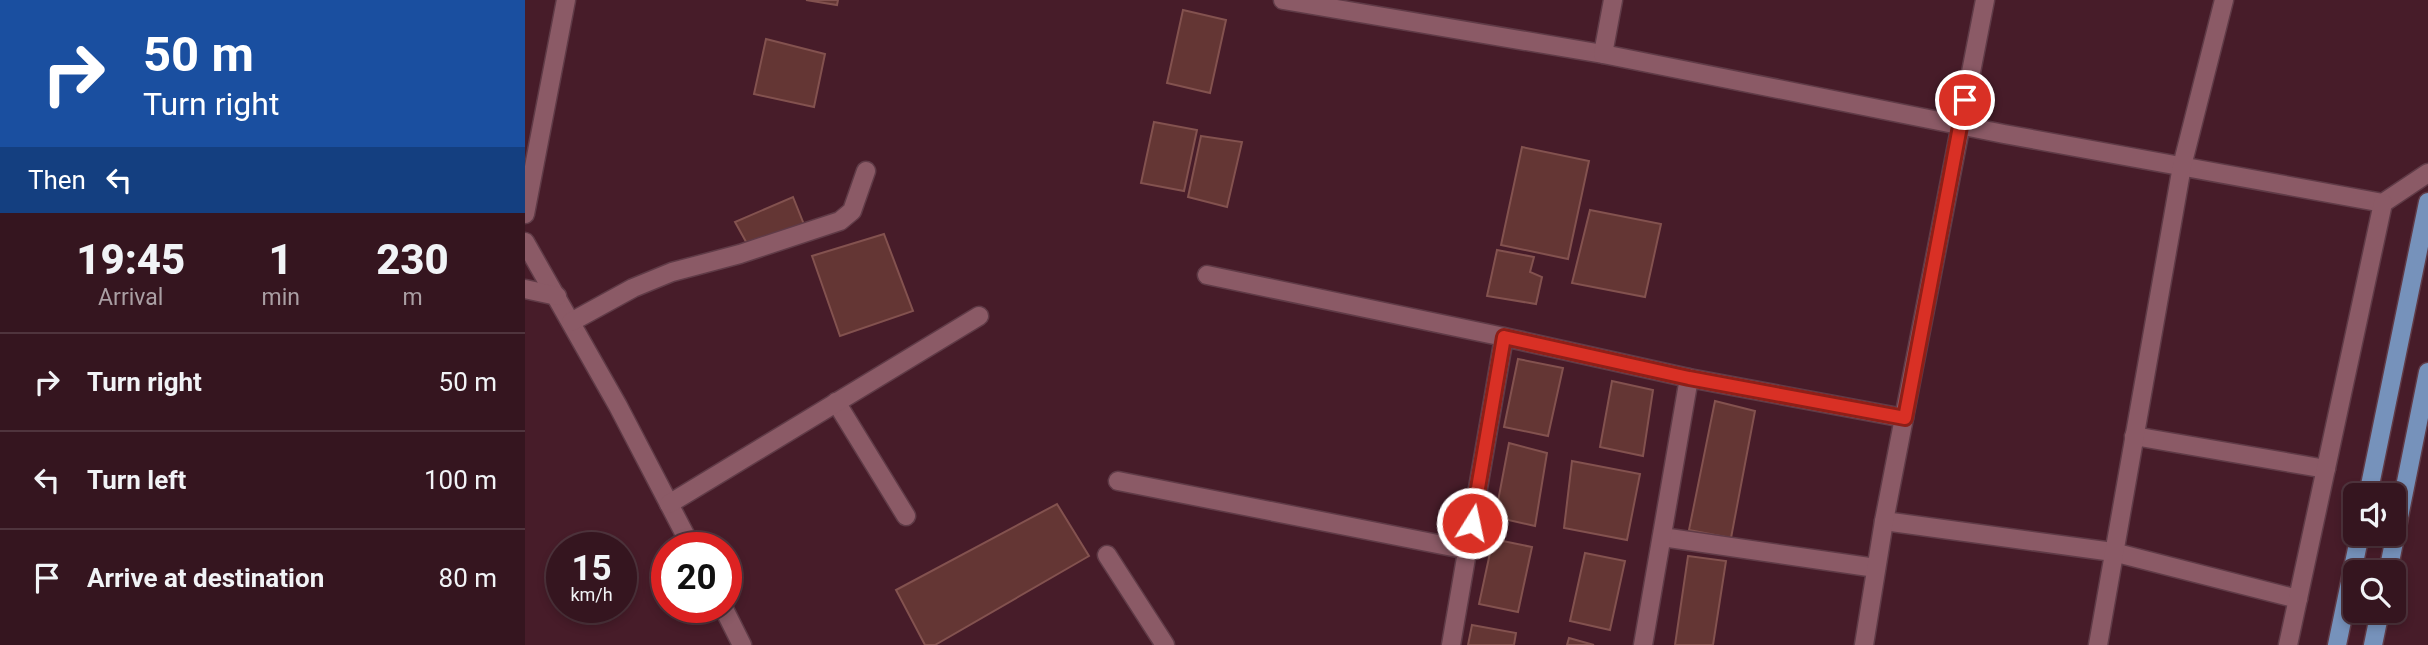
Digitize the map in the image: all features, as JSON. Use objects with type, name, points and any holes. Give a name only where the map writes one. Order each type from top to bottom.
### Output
[{"type":"main road","points":[[2370,483],[2428,202]]},
{"type":"main road","points":[[2390,560],[2428,372]]},
{"type":"main road","points":[[2337,645],[2358,546]]},
{"type":"main road","points":[[2373,645],[2378,623]]},
{"type":"street","points":[[525,214],[566,0]]},
{"type":"street","points":[[1283,0],[1603,54],[1960,125],[2383,203],[2428,173]]},
{"type":"street","points":[[1603,54],[1613,0]]},
{"type":"street","points":[[1864,645],[1884,521],[1985,0]]},
{"type":"street","points":[[2098,645],[2182,166],[2224,0]]},
{"type":"street","points":[[571,322],[633,288],[672,272],[740,254],[840,221],[852,211],[866,171]]},
{"type":"street","points":[[2288,645],[2383,203]]},
{"type":"street","points":[[525,242],[557,296],[684,532]]},
{"type":"street","points":[[1207,275],[1689,378],[1905,418]]},
{"type":"street","points":[[525,289],[557,296]]},
{"type":"street","points":[[669,504],[979,316]]},
{"type":"street","points":[[1451,645],[1504,337]]},
{"type":"street","points":[[1643,645],[1689,378]]},
{"type":"street","points":[[836,402],[906,516]]},
{"type":"street","points":[[2134,436],[2326,469]]},
{"type":"street","points":[[1118,481],[1468,550]]},
{"type":"street","points":[[1884,521],[2113,552],[2298,599]]},
{"type":"street","points":[[1662,537],[1876,568]]},
{"type":"street","points":[[1107,555],[1165,645]]},
{"type":"street","points":[[731,623],[742,645]]},
{"type":"building","points":[[806,0],[838,0],[837,5]]},
{"type":"building","points":[[1183,10],[1226,20],[1210,93],[1167,83]]},
{"type":"building","points":[[766,39],[825,54],[814,107],[754,94]]},
{"type":"building","points":[[1154,122],[1197,130],[1184,191],[1141,183]]},
{"type":"building","points":[[1201,136],[1242,142],[1227,207],[1188,197]]},
{"type":"building","points":[[1522,147],[1589,161],[1568,259],[1501,245]]},
{"type":"building","points":[[793,197],[805,227],[750,249],[735,222]]},
{"type":"building","points":[[1590,210],[1661,224],[1645,297],[1572,283]]},
{"type":"building","points":[[884,234],[913,311],[840,336],[812,256]]},
{"type":"building","points":[[1497,250],[1534,257],[1530,272],[1542,277],[1536,304],[1487,296]]},
{"type":"building","points":[[1518,359],[1563,368],[1548,436],[1504,427]]},
{"type":"building","points":[[1612,381],[1653,390],[1643,456],[1600,447]]},
{"type":"building","points":[[1715,401],[1755,411],[1731,538],[1689,530]]},
{"type":"building","points":[[1509,443],[1547,453],[1535,526],[1495,517]]},
{"type":"building","points":[[1572,461],[1640,474],[1627,540],[1564,528]]},
{"type":"building","points":[[1057,504],[1089,556],[935,645],[925,645],[896,590]]},
{"type":"building","points":[[1493,539],[1532,547],[1518,612],[1479,604]]},
{"type":"building","points":[[1585,553],[1625,561],[1610,630],[1570,621]]},
{"type":"building","points":[[1688,556],[1726,561],[1713,645],[1675,645]]},
{"type":"building","points":[[1472,625],[1516,633],[1514,645],[1468,645]]},
{"type":"building","points":[[1569,638],[1594,645],[1567,645]]},
{"type":"route","points":[[1472,523],[1504,337],[1689,378],[1905,418],[1965,100]]}]
